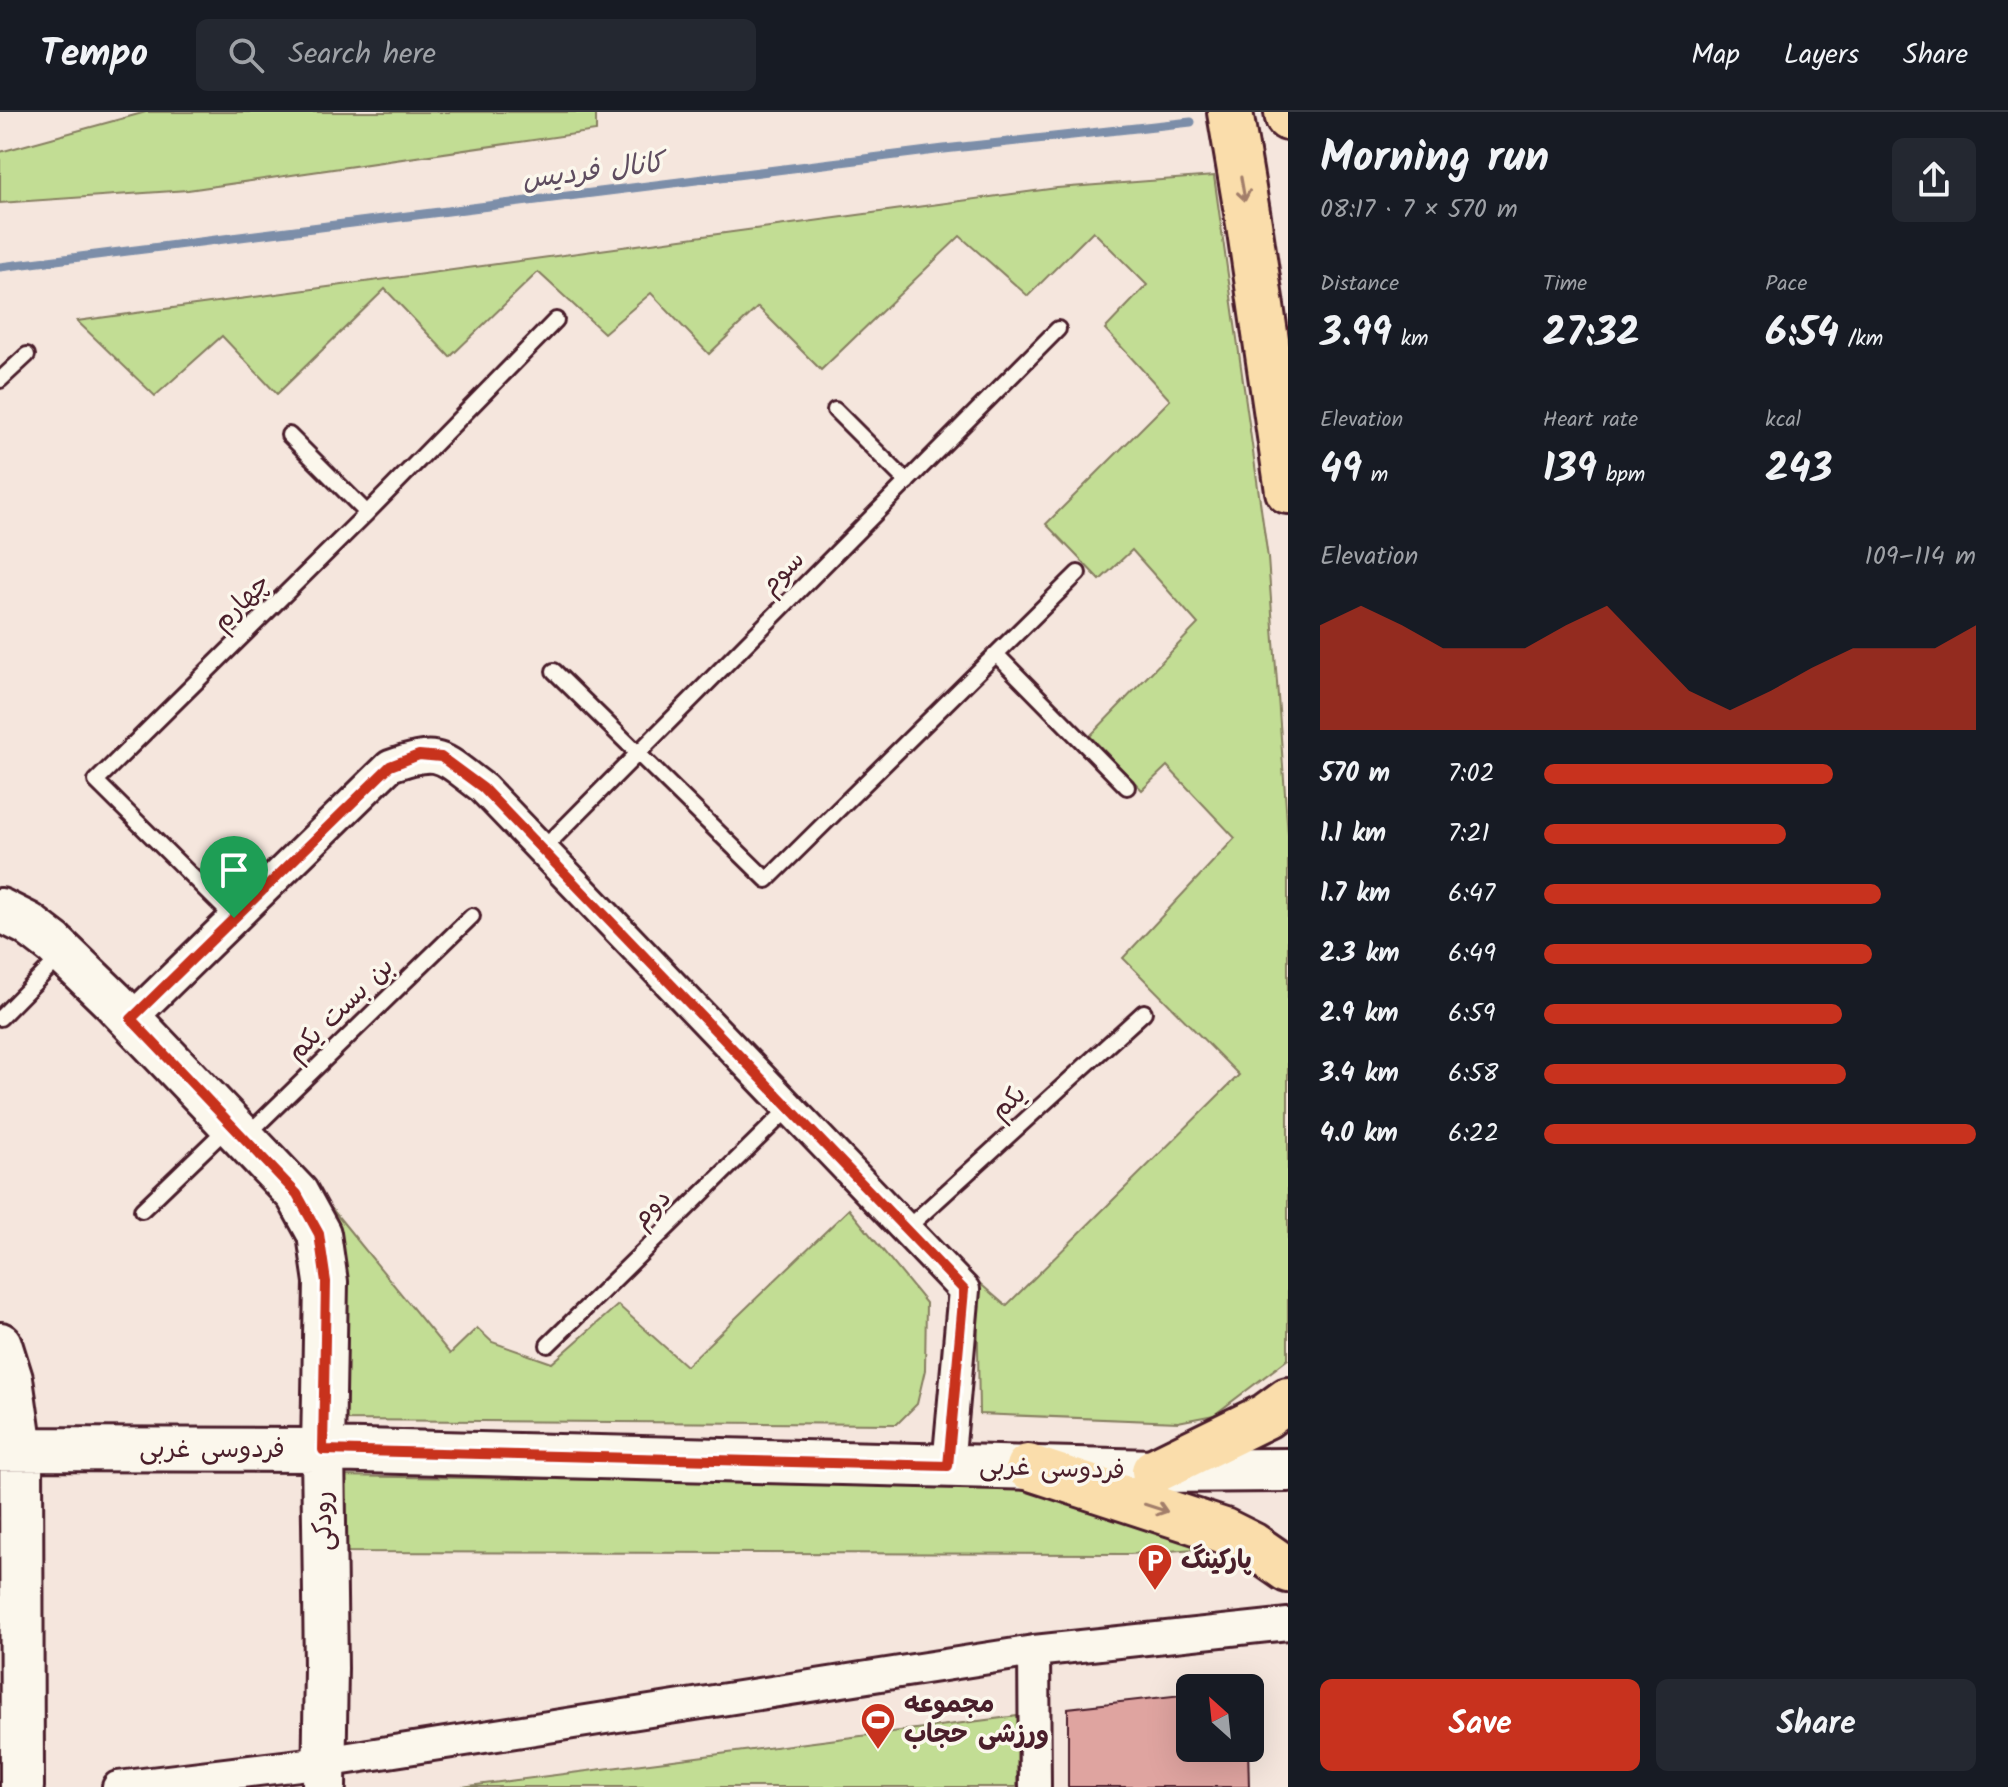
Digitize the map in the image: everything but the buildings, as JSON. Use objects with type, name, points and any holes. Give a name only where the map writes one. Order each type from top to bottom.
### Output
[{"type":"main road","points":[[1230,112],[1288,491]]},
{"type":"main road","points":[[1154,1471],[1266,1416],[1288,1400]]},
{"type":"main road","points":[[1028,1467],[1224,1531],[1252,1545],[1288,1570]]},
{"type":"street","points":[[131,1019],[390,766],[419,755],[441,757],[483,788],[964,1290],[948,1466]]},
{"type":"street","name":"رودکی","points":[[0,910],[28,924],[64,953],[131,1019],[297,1194],[319,1234],[326,1282],[324,1774]]},
{"type":"street","points":[[4,1368],[10,1449],[22,1787]]},
{"type":"street","name":"فردوسی غربی","points":[[10,1449],[323,1450],[1154,1471],[1288,1470]]},
{"type":"street","points":[[118,1787],[324,1774],[1034,1651],[1288,1624]]},
{"type":"street","points":[[1034,1651],[1035,1787]]},
{"type":"lane","name":"چهارم","points":[[234,918],[96,781],[367,513],[556,320]]},
{"type":"lane","name":"سوم","points":[[542,850],[1058,329]]},
{"type":"lane","points":[[0,380],[27,355]]},
{"type":"lane","points":[[835,410],[907,482]]},
{"type":"lane","points":[[289,435],[367,513]]},
{"type":"lane","points":[[554,671],[767,880],[1078,573]]},
{"type":"lane","points":[[996,654],[1127,787]]},
{"type":"lane","name":"بن بست یکم","points":[[142,1210],[237,1131],[472,916]]},
{"type":"lane","points":[[0,1018],[64,953]]},
{"type":"lane","name":"یکم","points":[[906,1229],[1144,1012]]},
{"type":"lane","name":"دوم","points":[[548,1345],[789,1108]]},
{"type":"green space","points":[[146,112],[596,112],[596,131],[188,190],[0,203],[0,152]]},
{"type":"green space","points":[[1214,176],[1268,558],[1288,835],[1288,1359],[1214,1415],[1178,1422],[979,1414],[977,1281],[1006,1306],[1239,1075],[1123,958],[1235,838],[1167,766],[1142,790],[1090,736],[1198,624],[1132,550],[1100,580],[1046,524],[1170,400],[1105,329],[1147,285],[1093,231],[1028,296],[960,236],[821,370],[758,307],[709,354],[651,293],[604,333],[538,272],[450,357],[385,289],[277,394],[222,336],[155,396],[77,321],[1057,188]]},
{"type":"green space","points":[[332,1209],[450,1354],[477,1328],[492,1342],[552,1363],[618,1305],[686,1366],[849,1209],[926,1303],[925,1370],[917,1404],[897,1424],[334,1420]]},
{"type":"green space","points":[[333,1476],[1038,1486],[1208,1548],[1130,1554],[333,1552]]},
{"type":"green space","name":"مجموعه ورزشی حجاب","points":[[1018,1716],[1017,1787],[461,1787]]},
{"type":"waterway","name":"کانال فردیس","points":[[0,267],[944,149],[1191,122]]},
{"type":"place","name":"پارکینگ","points":[[1155,1592]]},
{"type":"place","name":"مجموعه ورزشی حجاب","points":[[878,1751]]},
{"type":"route","points":[[419,755],[441,757],[483,788],[964,1290],[948,1466],[323,1450],[326,1282],[319,1234],[297,1194],[131,1019],[234,918],[390,766],[419,755]]}]
